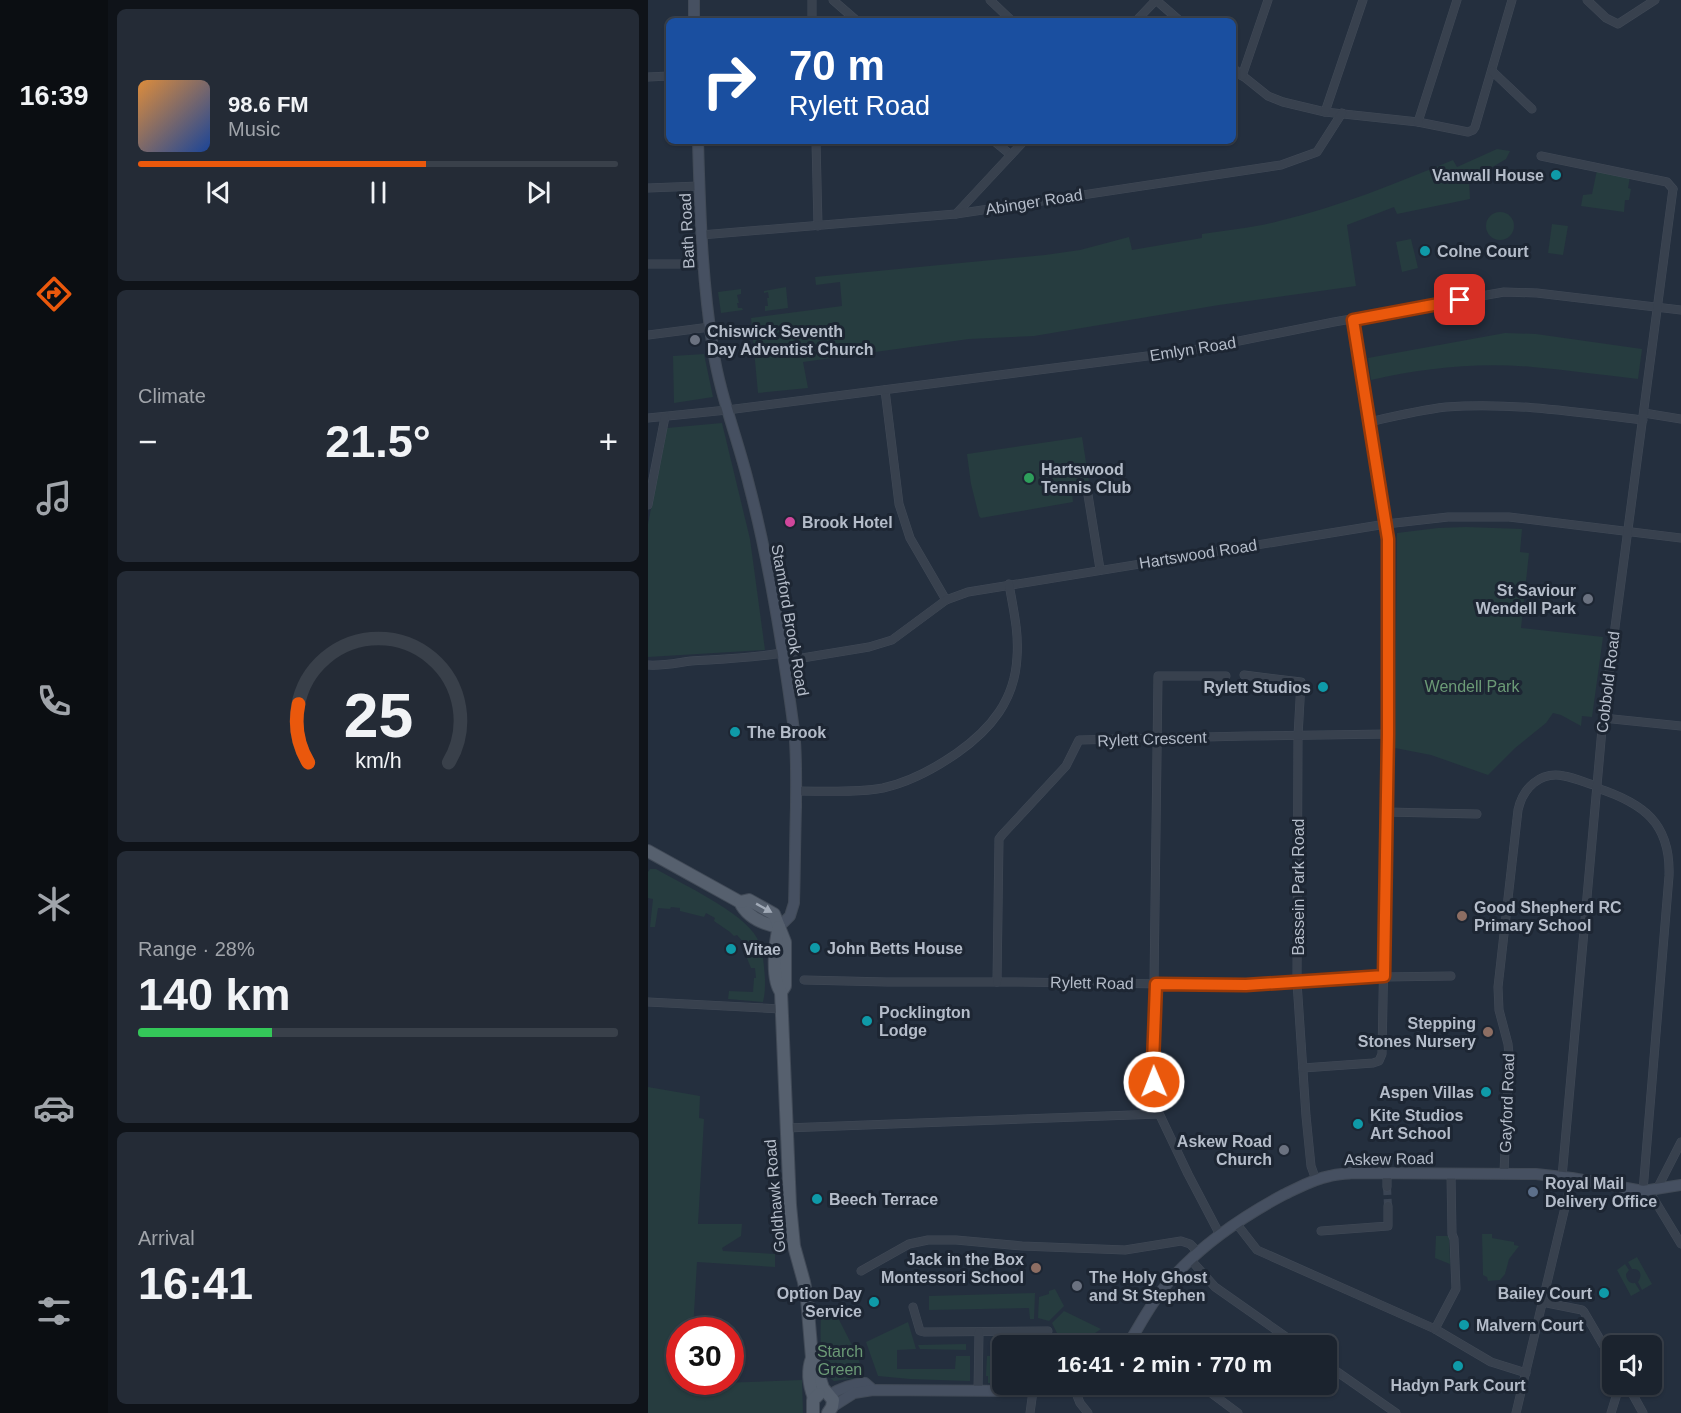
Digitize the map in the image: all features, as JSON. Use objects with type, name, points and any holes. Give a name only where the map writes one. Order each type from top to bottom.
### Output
[{"type":"main road","points":[[694,0],[694,18]]},
{"type":"main road","name":"Bath Road","points":[[698,144],[701,235],[709,323]]},
{"type":"main road","name":"Stamford Brook Road","points":[[709,323],[726,410],[749,483],[775,607],[794,732],[796,791],[794,903],[790,916],[779,927]]},
{"type":"main road","points":[[648,852],[740,902],[744,911],[767,925],[779,927]]},
{"type":"main road","name":"Goldhawk Road","points":[[779,927],[776,940],[776,985],[781,992],[792,1227],[796,1258],[807,1299],[812,1358],[809,1366],[810,1383],[823,1407]]},
{"type":"main road","name":"Askew Road","points":[[1134,1335],[1154,1301],[1194,1256],[1220,1234],[1272,1201],[1316,1180],[1330,1176],[1352,1173],[1504,1173],[1567,1177],[1650,1190],[1681,1185]]},
{"type":"main road","points":[[823,1407],[841,1388],[865,1383],[873,1390],[992,1390]]},
{"type":"street","points":[[812,0],[812,18]]},
{"type":"street","points":[[833,0],[854,18]]},
{"type":"street","points":[[990,0],[1009,18]]},
{"type":"street","points":[[1139,18],[1156,0],[1176,18]]},
{"type":"street","points":[[1242,76],[1268,0]]},
{"type":"street","points":[[1325,112],[1363,0]]},
{"type":"street","points":[[1418,122],[1457,0]]},
{"type":"street","points":[[1236,71],[1268,96],[1283,102],[1325,112],[1418,122],[1468,132],[1475,127],[1512,0]]},
{"type":"street","points":[[1587,0],[1614,24],[1618,24],[1655,0]]},
{"type":"street","points":[[1491,71],[1532,109]]},
{"type":"street","points":[[648,76],[666,76]]},
{"type":"street","name":"Abinger Road","points":[[701,235],[956,214],[1281,165],[1317,152],[1342,113]]},
{"type":"street","points":[[816,144],[818,226]]},
{"type":"street","points":[[998,144],[1011,155]]},
{"type":"street","points":[[956,214],[1021,144]]},
{"type":"street","points":[[1541,156],[1667,182],[1677,188]]},
{"type":"street","points":[[648,188],[699,186]]},
{"type":"street","name":"Cobbold Road","points":[[1516,1413],[1542,1302],[1567,1177],[1603,718],[1658,308],[1677,188]]},
{"type":"street","points":[[648,264],[704,264]]},
{"type":"street","name":"Emlyn Road","points":[[648,418],[1194,350],[1504,292],[1537,293],[1681,310]]},
{"type":"street","points":[[1303,1068],[1373,1064],[1379,1061],[1382,1054],[1388,734],[1388,539],[1353,320]]},
{"type":"street","points":[[648,335],[709,323]]},
{"type":"street","points":[[885,390],[899,504],[910,537],[946,600]]},
{"type":"street","points":[[1369,422],[1443,408],[1493,405],[1681,419]]},
{"type":"street","points":[[648,505],[665,417]]},
{"type":"street","points":[[1088,495],[1100,570]]},
{"type":"street","name":"Hartswood Road","points":[[648,665],[783,657],[869,647],[892,640],[946,600],[968,592],[1386,524],[1448,517],[1488,516],[1681,538]]},
{"type":"street","points":[[796,791],[872,789],[902,783],[939,765],[986,730],[1005,702],[1016,665],[1016,629],[1009,584]]},
{"type":"street","name":"Bassein Park Road","points":[[1244,675],[1301,682],[1298,736],[1297,982],[1311,1166],[1316,1180]]},
{"type":"street","points":[[1220,1234],[1159,1114],[1155,1100],[1153,1063],[1158,676],[1226,676]]},
{"type":"street","points":[[1603,718],[1681,726]]},
{"type":"street","name":"Rylett Crescent","points":[[998,982],[999,839],[1066,766],[1079,741],[1388,734]]},
{"type":"street","name":"Gayford Road","points":[[1504,1173],[1509,1054],[1498,995],[1518,810],[1526,790],[1534,782],[1546,776],[1563,776],[1619,796],[1647,814],[1659,828],[1669,855],[1650,1190]]},
{"type":"street","points":[[1386,812],[1477,814]]},
{"type":"street","name":"Rylett Road","points":[[804,980],[1246,985],[1384,976],[1451,976]]},
{"type":"street","points":[[648,1002],[714,1003],[782,1009]]},
{"type":"street","points":[[786,1128],[1159,1114]]},
{"type":"street","points":[[1681,1142],[1650,1190],[1681,1244]]},
{"type":"street","points":[[1387,1173],[1388,1186]]},
{"type":"street","points":[[1435,1329],[1456,1289],[1451,1174]]},
{"type":"street","points":[[1321,1231],[1388,1226],[1388,1206]]},
{"type":"street","points":[[1236,1223],[1257,1250],[1435,1329],[1491,1362],[1526,1372]]},
{"type":"street","points":[[861,1271],[909,1244],[934,1239],[1022,1246],[1125,1250],[1181,1240],[1190,1244],[1194,1256],[1215,1287],[1283,1335]]},
{"type":"street","points":[[1542,1302],[1584,1312],[1602,1343]]},
{"type":"street","points":[[913,1307],[918,1327],[924,1332],[1048,1331]]},
{"type":"street","points":[[978,1390],[979,1332]]},
{"type":"street","points":[[1337,1373],[1396,1413]]},
{"type":"street","points":[[1030,1413],[1032,1395]]},
{"type":"street","points":[[1080,1395],[1080,1403],[1088,1413]]},
{"type":"street","points":[[1213,1395],[1238,1413]]},
{"type":"street","points":[[1611,1413],[1617,1395]]},
{"type":"street","points":[[1633,1395],[1643,1413]]},
{"type":"green space","points":[[1497,149],[1510,151],[1506,159],[1469,181],[1470,199],[1397,214],[1394,207],[1347,225],[1356,286],[1219,305],[1034,336],[969,339],[803,362],[808,388],[758,393],[751,318],[842,306],[840,282],[816,285],[815,277],[1045,255],[1080,250],[1129,237],[1132,250],[1202,238],[1202,234],[1260,225],[1323,209],[1453,160],[1457,167]]},
{"type":"green space","points":[[1597,170],[1630,177],[1628,188],[1631,189],[1629,200],[1625,200],[1624,212],[1581,206],[1583,195],[1592,194]]},
{"type":"green space","points":[[1500,212],[1510,216],[1514,226],[1510,236],[1500,240],[1490,236],[1486,226],[1490,216]]},
{"type":"green space","points":[[1552,224],[1568,226],[1563,255],[1548,253]]},
{"type":"green space","points":[[1411,239],[1418,268],[1402,272],[1396,242]]},
{"type":"green space","points":[[786,287],[788,308],[765,311],[765,306],[768,306],[767,298],[769,298],[768,292],[764,293],[764,291]]},
{"type":"green space","points":[[741,289],[741,294],[737,295],[739,303],[737,303],[738,308],[743,310],[721,313],[718,292]]},
{"type":"green space","points":[[1505,333],[1536,334],[1642,349],[1638,379],[1545,368],[1492,365],[1431,369],[1371,380],[1368,358]]},
{"type":"green space","points":[[704,354],[713,397],[674,403],[673,356]]},
{"type":"green space","points":[[722,423],[750,539],[765,650],[648,657],[648,524],[667,428]]},
{"type":"green space","name":"Hartswood Tennis Club","points":[[1082,437],[1089,481],[1071,484],[1073,502],[981,518],[979,516],[967,454]]},
{"type":"green space","name":"Wendell Park","points":[[1466,527],[1522,529],[1520,552],[1529,553],[1521,628],[1603,637],[1592,717],[1582,716],[1581,726],[1553,713],[1546,723],[1515,748],[1488,775],[1431,755],[1395,748],[1397,533]]},
{"type":"green space","points":[[650,869],[656,869],[711,899],[750,928],[757,938],[763,958],[765,994],[763,1002],[728,999],[729,991],[753,992],[754,978],[756,978],[755,968],[751,968],[742,946],[744,943],[737,935],[734,936],[714,921],[715,918],[706,913],[704,917],[680,911],[680,908],[658,908],[655,927],[650,927],[653,899],[648,898]]},
{"type":"green space","points":[[648,1087],[700,1096],[699,1118],[704,1119],[698,1224],[742,1224],[741,1236],[722,1248],[723,1251],[775,1254],[775,1267],[697,1262],[694,1317],[666,1317],[666,1395],[744,1395],[744,1382],[802,1380],[803,1413],[648,1413]]},
{"type":"green space","points":[[1482,1234],[1492,1234],[1492,1238],[1514,1242],[1514,1245],[1519,1246],[1509,1259],[1505,1274],[1500,1280],[1488,1281],[1483,1275]]},
{"type":"green space","points":[[1436,1236],[1449,1236],[1450,1264],[1435,1258]]},
{"type":"green space","points":[[1637,1257],[1652,1284],[1642,1290],[1638,1282],[1640,1272],[1632,1269],[1628,1262]]},
{"type":"green space","points":[[1625,1264],[1629,1270],[1626,1274],[1628,1280],[1635,1283],[1640,1291],[1631,1296],[1617,1270]]},
{"type":"green space","points":[[1055,1289],[1064,1306],[1049,1321],[1038,1318],[1039,1297]]},
{"type":"green space","points":[[1035,1293],[1034,1319],[1030,1319],[1029,1308],[929,1310],[929,1296]]},
{"type":"green space","name":"Starch Green","points":[[832,1306],[858,1357],[864,1377],[834,1381],[825,1368],[821,1348],[821,1309]]},
{"type":"green space","points":[[1064,1311],[1101,1329],[1092,1335],[1057,1335],[1052,1323]]},
{"type":"green space","points":[[908,1322],[916,1349],[897,1350],[897,1369],[955,1369],[956,1356],[970,1356],[970,1381],[878,1376],[866,1342]]},
{"type":"green space","points":[[966,1344],[966,1350],[920,1349],[918,1345]]},
{"type":"green space","points":[[987,1356],[992,1356],[992,1383],[988,1383],[988,1376],[986,1376]]},
{"type":"tunnel","points":[[1387,1187],[1388,1206]]},
{"type":"place","name":"Vanwall House","points":[[1556,175]]},
{"type":"place","name":"Colne Court","points":[[1425,251]]},
{"type":"place","name":"Chiswick Seventh Day Adventist Church","points":[[695,340]]},
{"type":"place","name":"Hartswood Tennis Club","points":[[1029,478]]},
{"type":"place","name":"Brook Hotel","points":[[790,522]]},
{"type":"place","name":"St Saviour Wendell Park","points":[[1588,599]]},
{"type":"place","name":"Rylett Studios","points":[[1323,687]]},
{"type":"place","name":"The Brook","points":[[735,732]]},
{"type":"place","name":"Good Shepherd RC Primary School","points":[[1462,916]]},
{"type":"place","name":"John Betts House","points":[[815,948]]},
{"type":"place","name":"Vitae","points":[[731,949]]},
{"type":"place","name":"Pocklington Lodge","points":[[867,1021]]},
{"type":"place","name":"Stepping Stones Nursery","points":[[1488,1032]]},
{"type":"place","name":"Aspen Villas","points":[[1486,1092]]},
{"type":"place","name":"Kite Studios Art School","points":[[1358,1124]]},
{"type":"place","name":"Askew Road Church","points":[[1284,1150]]},
{"type":"place","name":"Royal Mail Delivery Office","points":[[1533,1192]]},
{"type":"place","name":"Beech Terrace","points":[[817,1199]]},
{"type":"place","name":"Jack in the Box Montessori School","points":[[1036,1268]]},
{"type":"place","name":"The Holy Ghost and St Stephen","points":[[1077,1286]]},
{"type":"place","name":"Bailey Court","points":[[1604,1293]]},
{"type":"place","name":"Option Day Service","points":[[874,1302]]},
{"type":"place","name":"Malvern Court","points":[[1464,1325]]},
{"type":"place","name":"Hadyn Park Court","points":[[1458,1366]]},
{"type":"route","points":[[1154,1082],[1156,984],[1246,985],[1384,976],[1388,539],[1353,320],[1460,300]]}]
